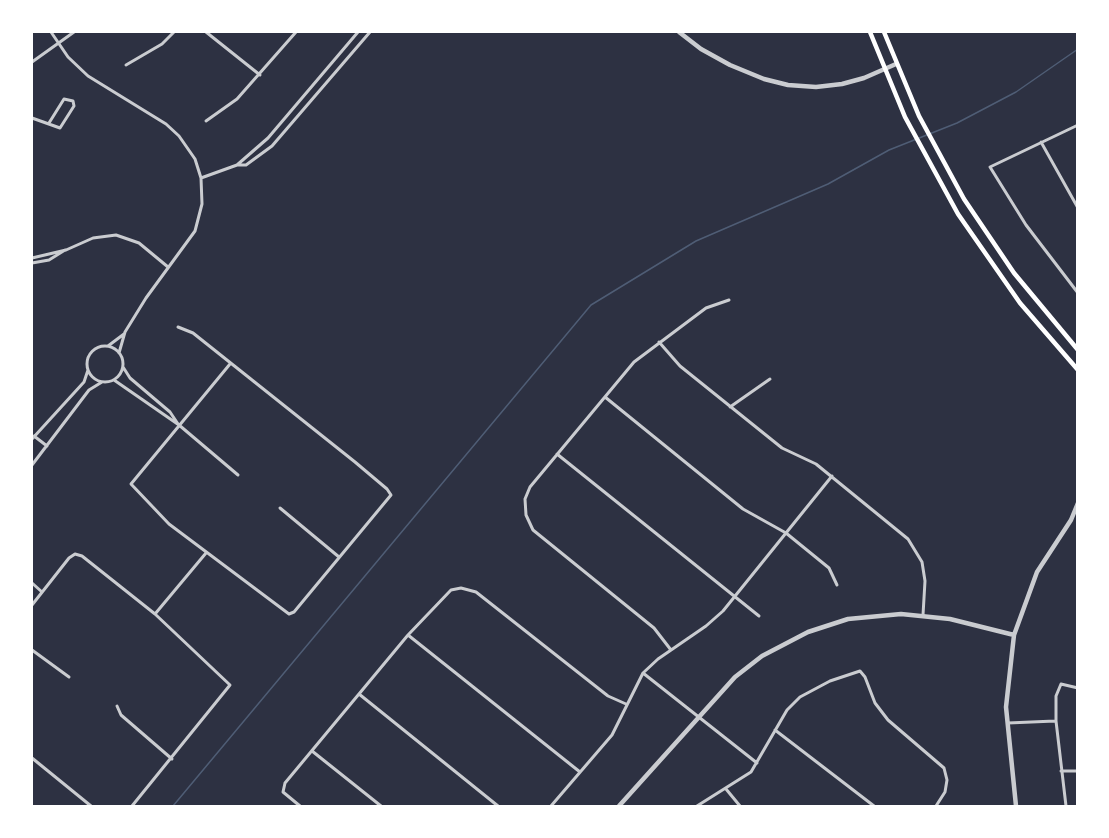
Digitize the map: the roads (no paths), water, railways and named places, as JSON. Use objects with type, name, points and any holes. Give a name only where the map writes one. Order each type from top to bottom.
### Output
[{"type":"main road","points":[[870,32],[906,118],[958,214],[994,268],[1040,328],[1077,370]]},
{"type":"main road","points":[[884,32],[919,116],[970,209],[1008,265],[1077,350]]},
{"type":"street","points":[[47,446],[33,438],[84,382],[92,352],[107,346],[125,332],[168,267],[190,241],[197,226],[202,204],[201,178],[190,151],[172,129],[94,82],[74,64],[51,32]]},
{"type":"street","points":[[32,62],[57,41],[74,32]]},
{"type":"street","points":[[126,65],[162,44],[174,32]]},
{"type":"street","points":[[206,32],[260,75]]},
{"type":"street","points":[[206,121],[237,99],[296,32]]},
{"type":"street","points":[[237,165],[268,138],[358,32]]},
{"type":"street","points":[[201,178],[237,165],[246,165],[267,151],[370,32]]},
{"type":"street","points":[[679,32],[701,49],[730,65],[764,79],[788,85],[816,87],[842,84],[896,64]]},
{"type":"street","points":[[32,118],[60,128],[74,106],[73,101],[64,99],[49,123]]},
{"type":"street","points":[[287,117],[293,122]]},
{"type":"street","points":[[1077,125],[990,167],[1026,225],[1077,292]]},
{"type":"street","points":[[1041,142],[1077,208]]},
{"type":"street","points":[[32,263],[50,260],[93,238],[116,235],[139,243],[168,267]]},
{"type":"street","points":[[32,258],[66,250]]},
{"type":"street","points":[[48,255],[50,260]]},
{"type":"street","points":[[671,650],[654,628],[533,530],[526,515],[525,499],[530,487],[634,362],[706,308],[729,300]]},
{"type":"street","points":[[178,327],[193,333],[355,462],[391,495],[294,612],[289,614],[169,524],[131,484],[230,364]]},
{"type":"street","points":[[125,332],[120,353],[123,367],[130,378],[170,412],[179,425]]},
{"type":"street","points":[[658,342],[674,361],[730,407],[782,448],[816,464],[832,476],[914,546],[922,562],[924,574],[923,615]]},
{"type":"street","points":[[107,346],[120,353]]},
{"type":"street","points":[[32,465],[89,390],[104,382],[114,380],[123,367]]},
{"type":"street","points":[[88,369],[94,378],[104,382]]},
{"type":"street","points":[[730,407],[770,379]]},
{"type":"street","points":[[114,380],[179,425],[238,475]]},
{"type":"street","points":[[605,397],[743,509],[786,533],[829,568],[837,585]]},
{"type":"street","points":[[557,454],[759,616]]},
{"type":"street","points":[[551,807],[612,735],[643,672],[706,626],[735,597],[832,476]]},
{"type":"street","points":[[1016,807],[1006,723],[1007,677],[1014,635],[1037,572],[1071,520],[1077,503]]},
{"type":"street","points":[[280,508],[339,557]]},
{"type":"street","points":[[1071,520],[1077,515]]},
{"type":"street","points":[[154,614],[206,553]]},
{"type":"street","points":[[32,605],[75,554],[82,556],[154,614],[230,685],[132,807]]},
{"type":"street","points":[[32,583],[42,592]]},
{"type":"street","points":[[300,807],[283,792],[286,782],[408,635],[445,594],[461,588],[483,596],[608,696],[626,704]]},
{"type":"street","points":[[32,593],[38,598]]},
{"type":"street","points":[[619,807],[698,716],[744,669],[799,636],[835,623],[891,614],[923,615],[1014,635]]},
{"type":"street","points":[[408,635],[580,772]]},
{"type":"street","points":[[32,650],[69,676]]},
{"type":"street","points":[[697,807],[751,772],[787,710],[800,697],[830,681],[860,671],[865,676],[875,703],[888,720],[944,768],[947,780],[945,792],[936,807]]},
{"type":"street","points":[[643,672],[757,763]]},
{"type":"street","points":[[1066,807],[1056,721],[1056,696],[1061,684],[1077,688]]},
{"type":"street","points":[[359,694],[498,807]]},
{"type":"street","points":[[117,706],[121,715],[172,759]]},
{"type":"street","points":[[1006,723],[1056,721]]},
{"type":"street","points":[[775,730],[874,807]]},
{"type":"street","points":[[312,751],[381,807]]},
{"type":"street","points":[[32,758],[91,807]]},
{"type":"street","points":[[1061,771],[1077,771]]},
{"type":"street","points":[[726,789],[740,807]]},
{"type":"waterway","points":[[173,806],[591,305],[696,241],[828,184],[889,150],[957,123],[1016,92],[1078,49]]}]
